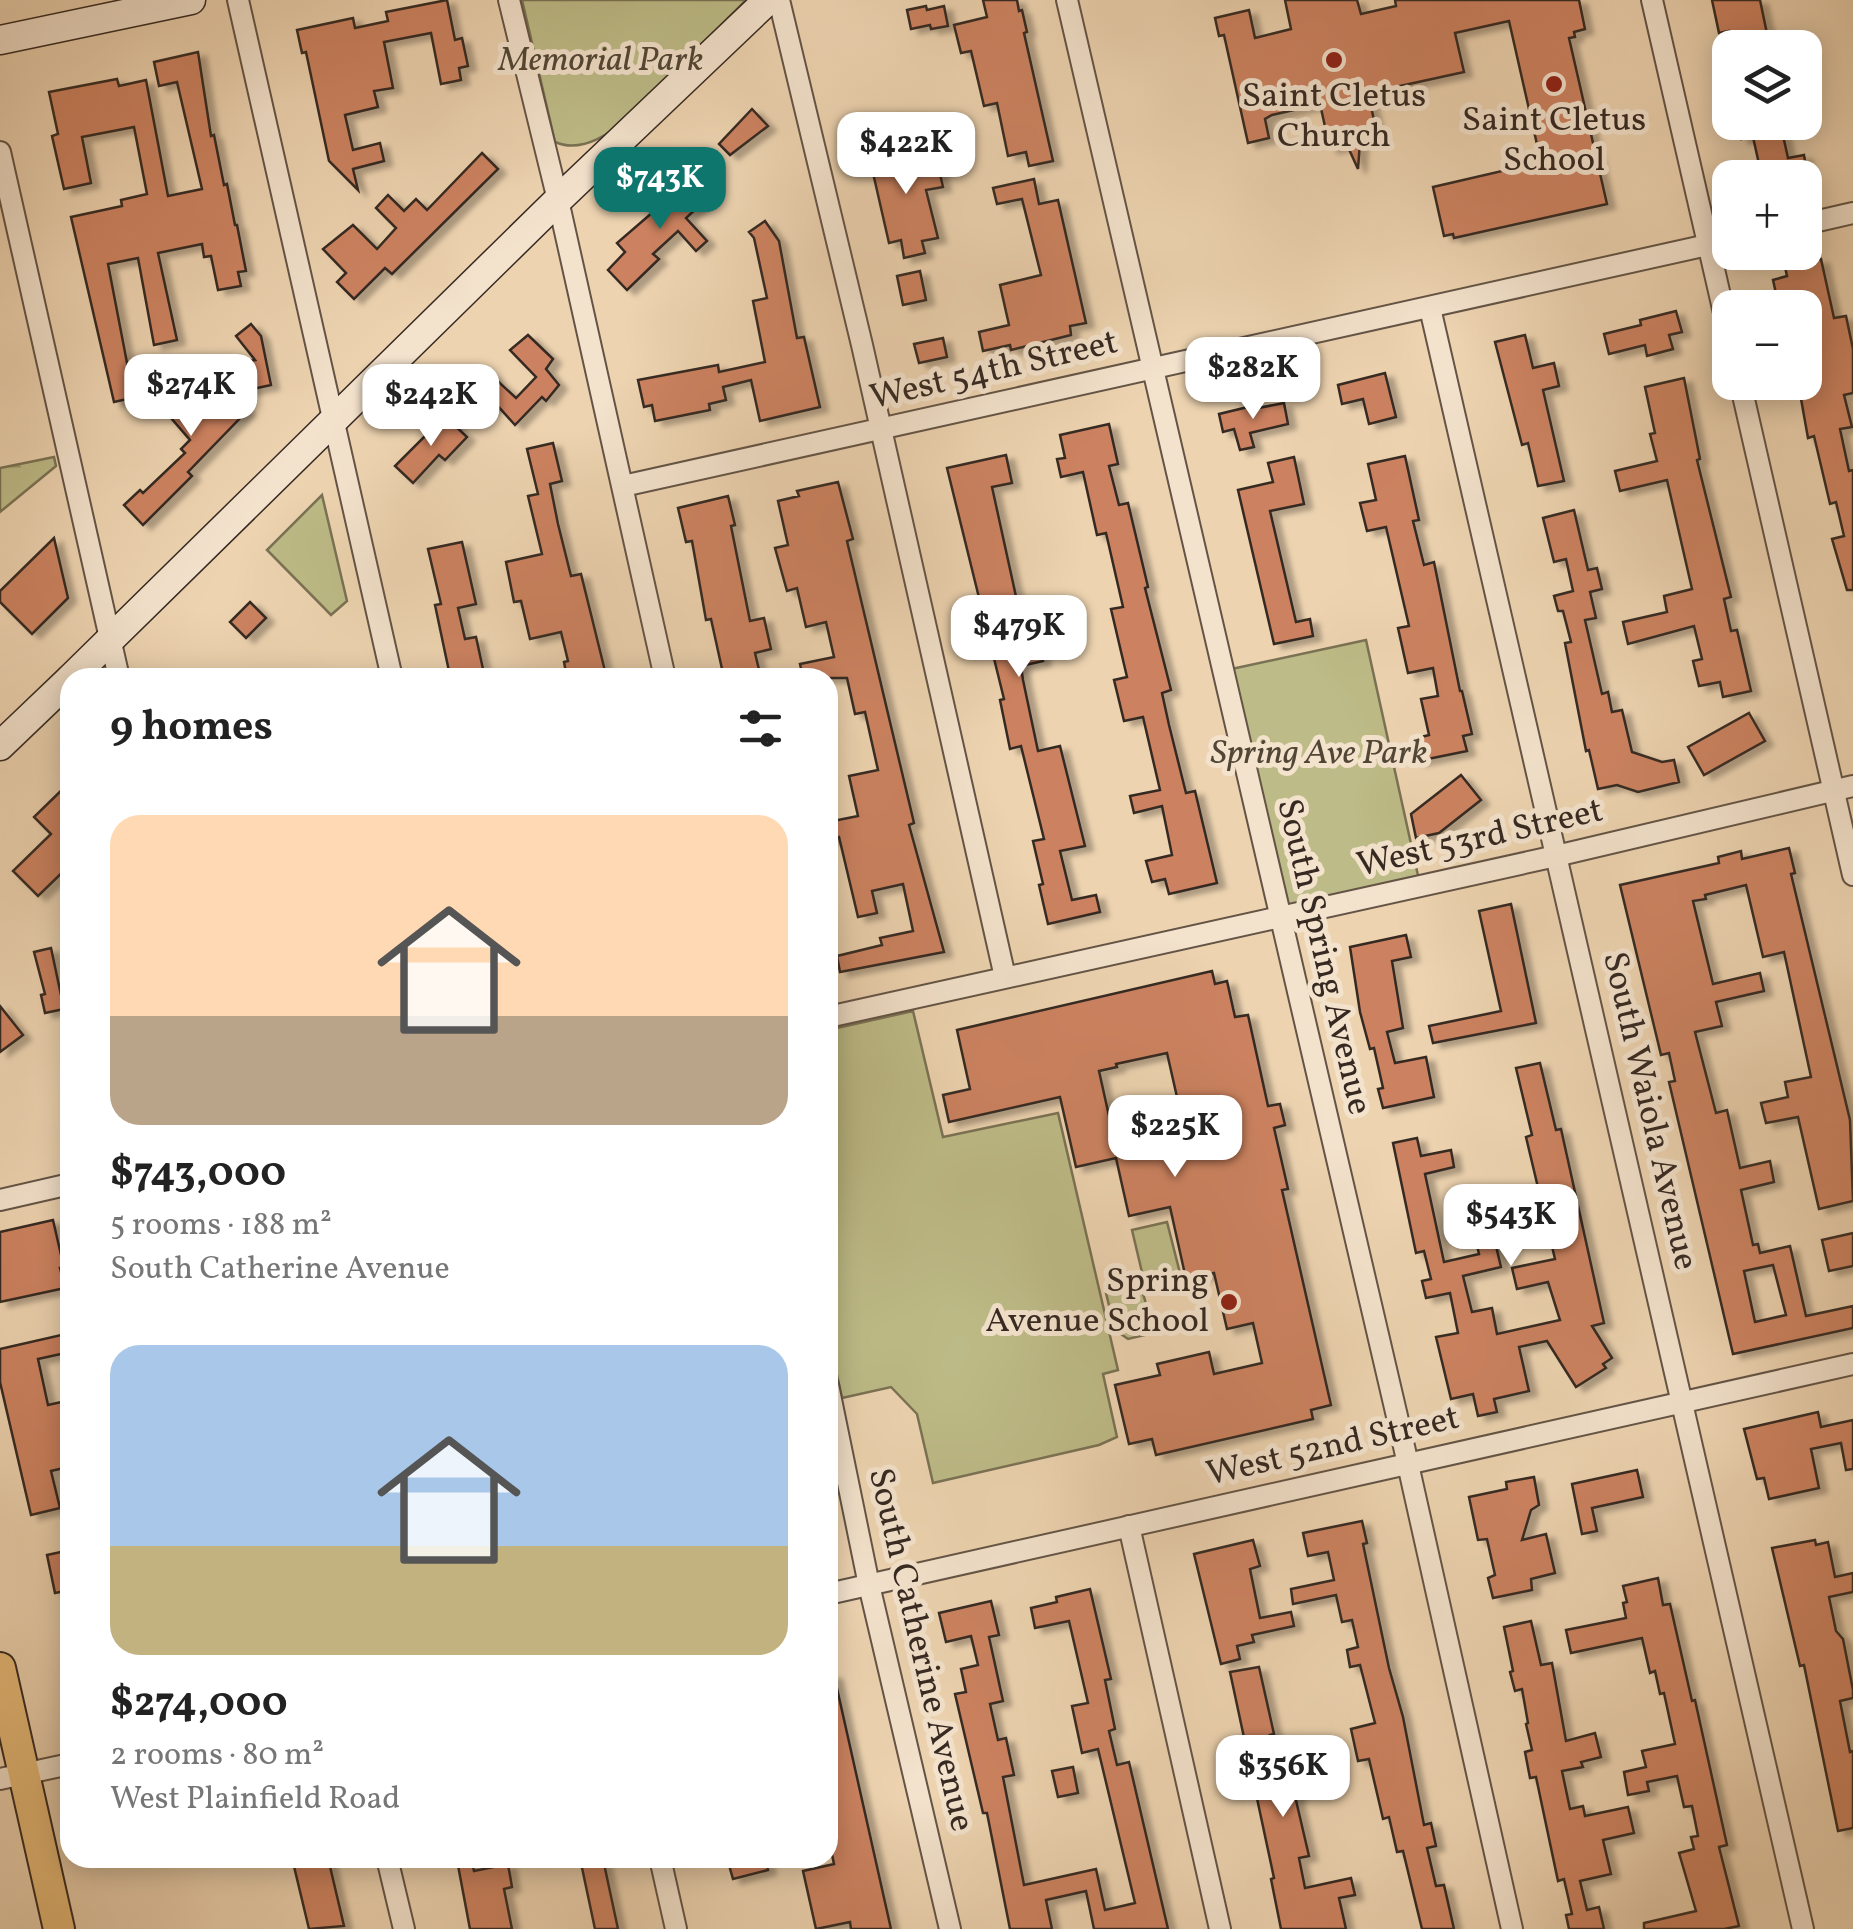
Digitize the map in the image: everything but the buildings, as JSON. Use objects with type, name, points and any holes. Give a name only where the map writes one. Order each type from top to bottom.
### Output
[{"type":"main road","points":[[0,40],[191,0]]},
{"type":"main road","points":[[82,668],[333,419],[768,0]]},
{"type":"main road","points":[[0,746],[60,689]]},
{"type":"main road","points":[[0,1668],[12,1777],[58,1929]]},
{"type":"street","points":[[238,0],[390,668]]},
{"type":"street","points":[[509,0],[663,668]]},
{"type":"street","points":[[779,0],[1004,977]]},
{"type":"street","name":"South Spring Avenue","points":[[1068,0],[1512,1929]]},
{"type":"street","points":[[1652,0],[1719,290]]},
{"type":"street","points":[[0,152],[117,668]]},
{"type":"street","points":[[1822,220],[1853,214]]},
{"type":"street","name":"West 54th Street","points":[[623,486],[1712,244]]},
{"type":"street","name":"South Waiola Avenue","points":[[1430,308],[1803,1929]]},
{"type":"street","points":[[1745,400],[1843,788],[1853,875]]},
{"type":"street","name":"West 53rd Street","points":[[838,1016],[1843,788]]},
{"type":"street","points":[[0,1200],[60,1186]]},
{"type":"street","name":"West 52nd Street","points":[[838,1592],[1853,1364]]},
{"type":"street","name":"South Catherine Avenue","points":[[838,1433],[950,1929]]},
{"type":"street","points":[[1129,1526],[1220,1929]]},
{"type":"street","points":[[12,1777],[60,1766]]},
{"type":"street","points":[[390,1868],[404,1929]]},
{"type":"street","points":[[662,1868],[676,1929]]},
{"type":"green space","name":"Memorial Park","points":[[522,0],[746,0],[626,120],[602,137],[564,145],[555,142]]},
{"type":"green space","points":[[54,457],[56,466],[0,512],[0,468]]},
{"type":"green space","points":[[322,495],[347,601],[331,615],[267,550]]},
{"type":"green space","name":"Spring Ave Park","points":[[1366,640],[1419,880],[1281,911],[1227,670]]},
{"type":"green space","points":[[913,1011],[943,1137],[1058,1113],[1118,1370],[1103,1374],[1117,1437],[1099,1445],[933,1483],[917,1414],[891,1387],[842,1398],[838,1380],[838,1028]]},
{"type":"green space","points":[[1167,1222],[1181,1277],[1145,1285],[1132,1230]]},
{"type":"green space","points":[[1127,1272],[1138,1278],[1152,1322],[1145,1335],[1128,1339],[1115,1330],[1105,1289],[1114,1275]]},
{"type":"place","name":"Saint Cletus Church","points":[[1334,60]]},
{"type":"place","name":"Saint Cletus School","points":[[1554,84]]},
{"type":"place","name":"Spring Avenue School","points":[[1229,1302]]}]
